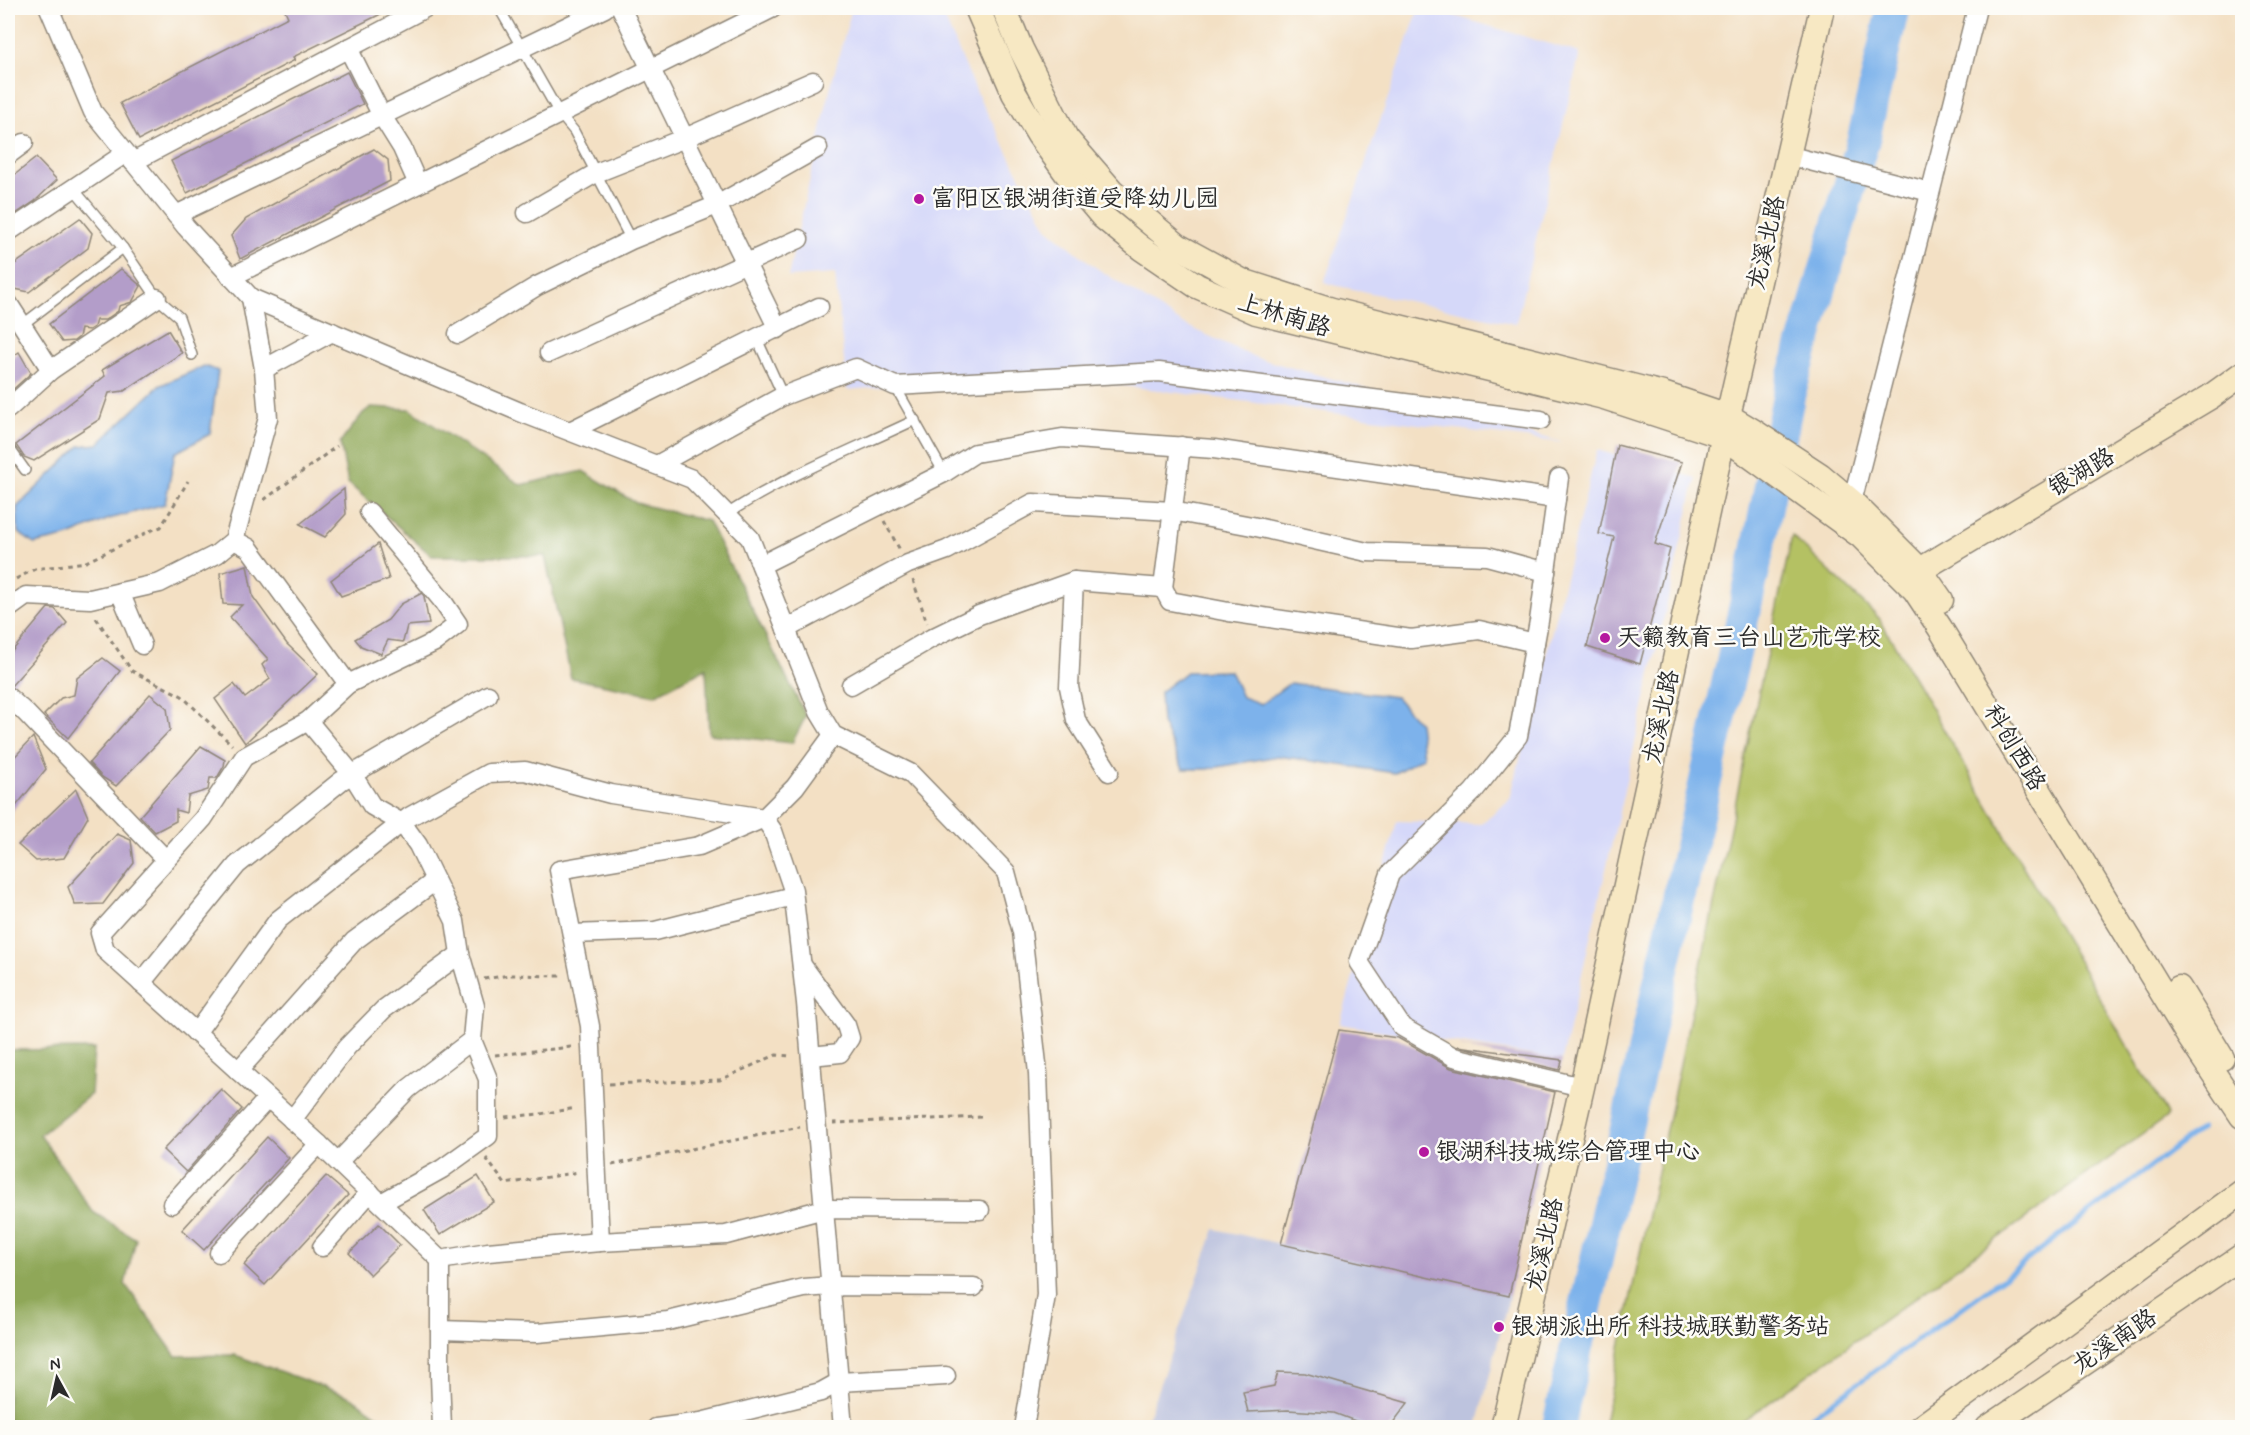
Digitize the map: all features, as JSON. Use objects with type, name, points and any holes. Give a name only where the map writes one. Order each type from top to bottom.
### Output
[{"type":"street","points":[[50,8],[93,112],[176,215],[251,298],[570,431],[692,478],[750,538],[819,712],[834,735],[910,773],[1006,872],[1022,932],[1038,1073],[1046,1295],[1024,1428]]},
{"type":"street","points":[[8,232],[73,188],[129,157],[425,8]]},
{"type":"street","points":[[176,215],[605,8]]},
{"type":"street","points":[[621,8],[778,329]]},
{"type":"street","points":[[231,277],[773,8]]},
{"type":"street","name":"上林南路","points":[[977,8],[1014,93],[1039,135],[1070,178],[1103,218],[1141,248],[1197,286],[1256,312],[1725,426]]},
{"type":"street","name":"上林南路","points":[[1004,8],[1021,49],[1066,138],[1112,191],[1178,246],[1242,281],[1332,310],[1663,394],[1725,426]]},
{"type":"street","name":"龙溪北路","points":[[1503,1428],[1582,1087],[1725,426],[1822,8]]},
{"type":"street","points":[[1852,502],[1925,191],[1977,8]]},
{"type":"street","points":[[348,48],[382,116],[402,148],[418,184]]},
{"type":"street","points":[[527,213],[596,173],[685,138],[813,81]]},
{"type":"street","points":[[8,155],[24,143]]},
{"type":"street","points":[[458,334],[537,286],[631,240],[717,205],[818,148]]},
{"type":"street","points":[[1787,155],[1925,191]]},
{"type":"street","points":[[549,353],[800,239]]},
{"type":"street","points":[[8,410],[51,370],[157,298]]},
{"type":"street","points":[[8,609],[26,596],[90,599],[160,583],[217,554],[234,540],[268,418],[264,369],[251,298]]},
{"type":"street","points":[[9,308],[51,370]]},
{"type":"street","points":[[570,431],[819,308]]},
{"type":"street","points":[[264,369],[332,333]]},
{"type":"street","points":[[657,465],[783,396],[856,368],[895,386],[1160,372],[1540,420]]},
{"type":"street","name":"银湖路","points":[[1920,570],[2210,397],[2242,374]]},
{"type":"street","name":"科创西路","points":[[1725,426],[1751,442],[1820,475],[1852,502],[1920,570],[1955,620],[2110,879],[2242,1090]]},
{"type":"street","points":[[761,565],[944,473],[975,453],[1062,438],[1226,450],[1556,499]]},
{"type":"street","name":"科创西路","points":[[1751,442],[1812,502],[1861,536],[1916,590],[2188,1035],[2242,1116]]},
{"type":"street","points":[[1180,446],[1163,588],[1170,601],[1411,639],[1479,630],[1535,643]]},
{"type":"street","points":[[1559,478],[1535,643],[1518,736],[1473,792],[1389,874],[1359,962],[1402,1027],[1454,1057],[1582,1087]]},
{"type":"street","points":[[786,629],[908,564],[947,550],[1033,503],[1172,511],[1252,525],[1367,552],[1487,556],[1546,572]]},
{"type":"street","points":[[369,512],[441,599],[458,624],[435,642],[348,684],[308,721],[244,757],[203,819],[100,933],[105,950],[319,1144],[440,1260],[442,1428]]},
{"type":"street","points":[[234,540],[249,548],[348,684]]},
{"type":"street","points":[[851,685],[932,638],[979,615],[1074,580],[1163,588]]},
{"type":"street","points":[[1074,580],[1069,687],[1076,720],[1109,772]]},
{"type":"street","points":[[120,592],[142,645]]},
{"type":"street","points":[[141,983],[237,865],[340,781],[488,695]]},
{"type":"street","points":[[8,698],[27,713],[166,860]]},
{"type":"street","points":[[308,721],[352,774],[372,806],[402,823],[418,845],[455,921],[460,954],[475,1006],[476,1049],[488,1079],[489,1136],[442,1169],[375,1198],[322,1247]]},
{"type":"street","points":[[600,1242],[590,1026],[559,870],[699,846],[764,818],[795,787],[834,735]]},
{"type":"street","points":[[196,1033],[278,920],[402,823],[489,773],[525,771],[611,794],[764,818],[773,831],[793,896],[811,1056],[843,1428]]},
{"type":"street","points":[[238,1071],[354,941],[435,881]]},
{"type":"street","points":[[572,934],[655,931],[793,896]]},
{"type":"street","points":[[292,1120],[346,1047],[384,1009],[460,954]]},
{"type":"street","points":[[801,964],[846,1025],[850,1038],[840,1053],[811,1056]]},
{"type":"street","points":[[338,1162],[408,1089],[476,1049]]},
{"type":"street","points":[[172,1204],[268,1098]]},
{"type":"street","points":[[219,1253],[319,1144]]},
{"type":"street","points":[[1920,1428],[2242,1192]]},
{"type":"street","points":[[440,1260],[488,1252],[600,1242],[726,1235],[824,1209],[980,1210]]},
{"type":"street","name":"龙溪南路","points":[[1988,1428],[2242,1256]]},
{"type":"street","points":[[440,1330],[537,1333],[668,1321],[804,1288],[831,1286],[974,1287]]},
{"type":"street","points":[[656,1428],[701,1422],[821,1392],[839,1382],[946,1376]]},
{"type":"lane","points":[[499,8],[559,113],[574,131],[631,240]]},
{"type":"lane","points":[[73,188],[123,248],[157,298],[179,317],[192,355]]},
{"type":"lane","points":[[22,325],[123,248]]},
{"type":"lane","points":[[757,339],[783,396]]},
{"type":"lane","points":[[895,386],[944,473]]},
{"type":"lane","points":[[727,514],[786,481],[915,420]]},
{"type":"lane","points":[[8,446],[25,470]]},
{"type":"path","points":[[241,516],[338,446]]},
{"type":"path","points":[[8,583],[34,569],[86,562],[161,527],[188,481]]},
{"type":"path","points":[[876,507],[908,564],[932,638]]},
{"type":"path","points":[[96,618],[132,671],[182,696],[244,757]]},
{"type":"path","points":[[468,982],[510,975],[580,976]]},
{"type":"path","points":[[476,1049],[591,1045]]},
{"type":"path","points":[[593,1086],[720,1080],[776,1055],[811,1056]]},
{"type":"path","points":[[488,1119],[540,1114],[594,1104]]},
{"type":"path","points":[[476,1144],[505,1184],[597,1169],[817,1124],[981,1117]]},
{"type":"shaded area","name":"富阳区银湖街道受降幼儿园","points":[[852,8],[940,8],[978,95],[1047,228],[1095,267],[1183,324],[1257,358],[1564,443],[1033,374],[847,390],[835,274],[788,277],[830,89]]},
{"type":"shaded area","points":[[1419,8],[1428,8],[1580,53],[1516,324],[1324,283]]},
{"type":"shaded area","name":"天籁教育三台山艺术学校","points":[[1597,450],[1696,478],[1562,1060],[1340,1024],[1397,821],[1481,824],[1510,799]]},
{"type":"shaded area","points":[[1215,1229],[1509,1296],[1477,1427],[1144,1428]]},
{"type":"green space","points":[[371,407],[410,409],[521,485],[583,471],[636,503],[708,521],[806,716],[792,743],[709,734],[706,668],[655,695],[571,678],[545,556],[432,556],[348,483],[340,443],[363,413]]},
{"type":"green space","points":[[1792,536],[1879,618],[2168,1116],[1735,1427],[1603,1427]]},
{"type":"green space","points":[[94,1049],[91,1094],[40,1135],[93,1212],[136,1239],[125,1284],[176,1356],[235,1355],[351,1397],[394,1427],[8,1427],[8,1050]]},
{"type":"water","points":[[204,366],[218,371],[210,434],[175,453],[165,504],[109,519],[66,537],[34,544],[18,532],[17,507],[80,446],[98,444],[159,386]]},
{"type":"water","points":[[1230,671],[1242,697],[1261,704],[1290,683],[1396,697],[1419,723],[1423,757],[1395,773],[1278,756],[1207,769],[1183,769],[1162,723],[1160,692],[1186,672]]},
{"type":"building","points":[[284,8],[393,8],[293,57],[295,60],[139,140],[120,103],[288,17]]},
{"type":"building","points":[[347,72],[363,104],[187,193],[171,161]]},
{"type":"building","points":[[374,149],[388,160],[390,181],[240,259],[231,236],[246,219]]},
{"type":"building","points":[[36,158],[57,180],[35,201],[8,219],[8,180]]},
{"type":"building","points":[[80,218],[92,233],[88,248],[29,292],[15,289],[8,275],[8,269]]},
{"type":"building","points":[[121,269],[141,286],[132,302],[119,306],[118,311],[105,320],[96,320],[94,327],[89,330],[81,329],[79,337],[74,341],[62,342],[49,324]]},
{"type":"building","points":[[168,330],[182,353],[124,391],[109,393],[100,419],[34,461],[24,457],[16,445],[105,376],[102,370]]},
{"type":"building","points":[[19,352],[31,373],[8,394],[8,360]]},
{"type":"building","points":[[1617,445],[1682,462],[1655,544],[1670,549],[1640,664],[1587,647],[1614,537],[1599,534]]},
{"type":"building","points":[[344,489],[346,514],[325,537],[300,524]]},
{"type":"building","points":[[378,544],[389,579],[341,596],[331,580]]},
{"type":"building","points":[[247,565],[253,597],[287,644],[318,674],[245,743],[215,699],[234,684],[245,698],[270,679],[262,665],[268,659],[230,617],[242,605],[223,604],[220,573]]},
{"type":"building","points":[[422,593],[429,624],[407,626],[403,642],[388,640],[381,654],[361,646],[355,639],[388,620],[401,604]]},
{"type":"building","points":[[48,608],[55,609],[67,623],[11,686],[8,686],[8,656]]},
{"type":"building","points":[[103,658],[120,671],[68,738],[44,715],[61,698],[74,695],[77,678]]},
{"type":"building","points":[[150,694],[167,708],[170,730],[116,786],[102,777],[89,763]]},
{"type":"building","points":[[33,737],[46,769],[8,816],[8,764]]},
{"type":"building","points":[[201,746],[225,760],[224,766],[217,778],[210,778],[208,790],[188,796],[186,813],[176,810],[176,821],[155,832],[140,816]]},
{"type":"building","points":[[76,789],[88,817],[64,858],[36,861],[18,845]]},
{"type":"building","points":[[117,834],[131,840],[134,863],[103,904],[75,905],[68,887]]},
{"type":"building","name":"银湖科技城综合管理中心","points":[[1339,1030],[1398,1038],[1451,1068],[1555,1092],[1509,1296],[1281,1244]]},
{"type":"building","points":[[1457,1046],[1562,1060],[1560,1070]]},
{"type":"building","points":[[221,1089],[242,1109],[186,1172],[163,1150]]},
{"type":"building","points":[[267,1137],[289,1158],[204,1250],[182,1230]]},
{"type":"building","points":[[326,1176],[348,1195],[265,1285],[244,1265]]},
{"type":"building","points":[[478,1176],[494,1202],[440,1235],[424,1210]]},
{"type":"building","points":[[379,1224],[400,1245],[370,1275],[349,1253]]},
{"type":"building","points":[[1278,1372],[1305,1373],[1408,1403],[1389,1428],[1374,1428],[1334,1413],[1288,1410],[1248,1412],[1243,1392],[1274,1386]]},
{"type":"waterway","points":[[1558,1428],[1756,559],[1789,394],[1863,141],[1893,8]]},
{"type":"waterway","points":[[1796,1428],[2006,1276],[2201,1128]]},
{"type":"place","name":"富阳区银湖街道受降幼儿园","points":[[919,199]]},
{"type":"place","name":"天籁教育三台山艺术学校","points":[[1605,638]]},
{"type":"place","name":"银湖科技城综合管理中心","points":[[1424,1152]]},
{"type":"place","name":"银湖派出所 科技城联勤警务站","points":[[1499,1327]]}]
